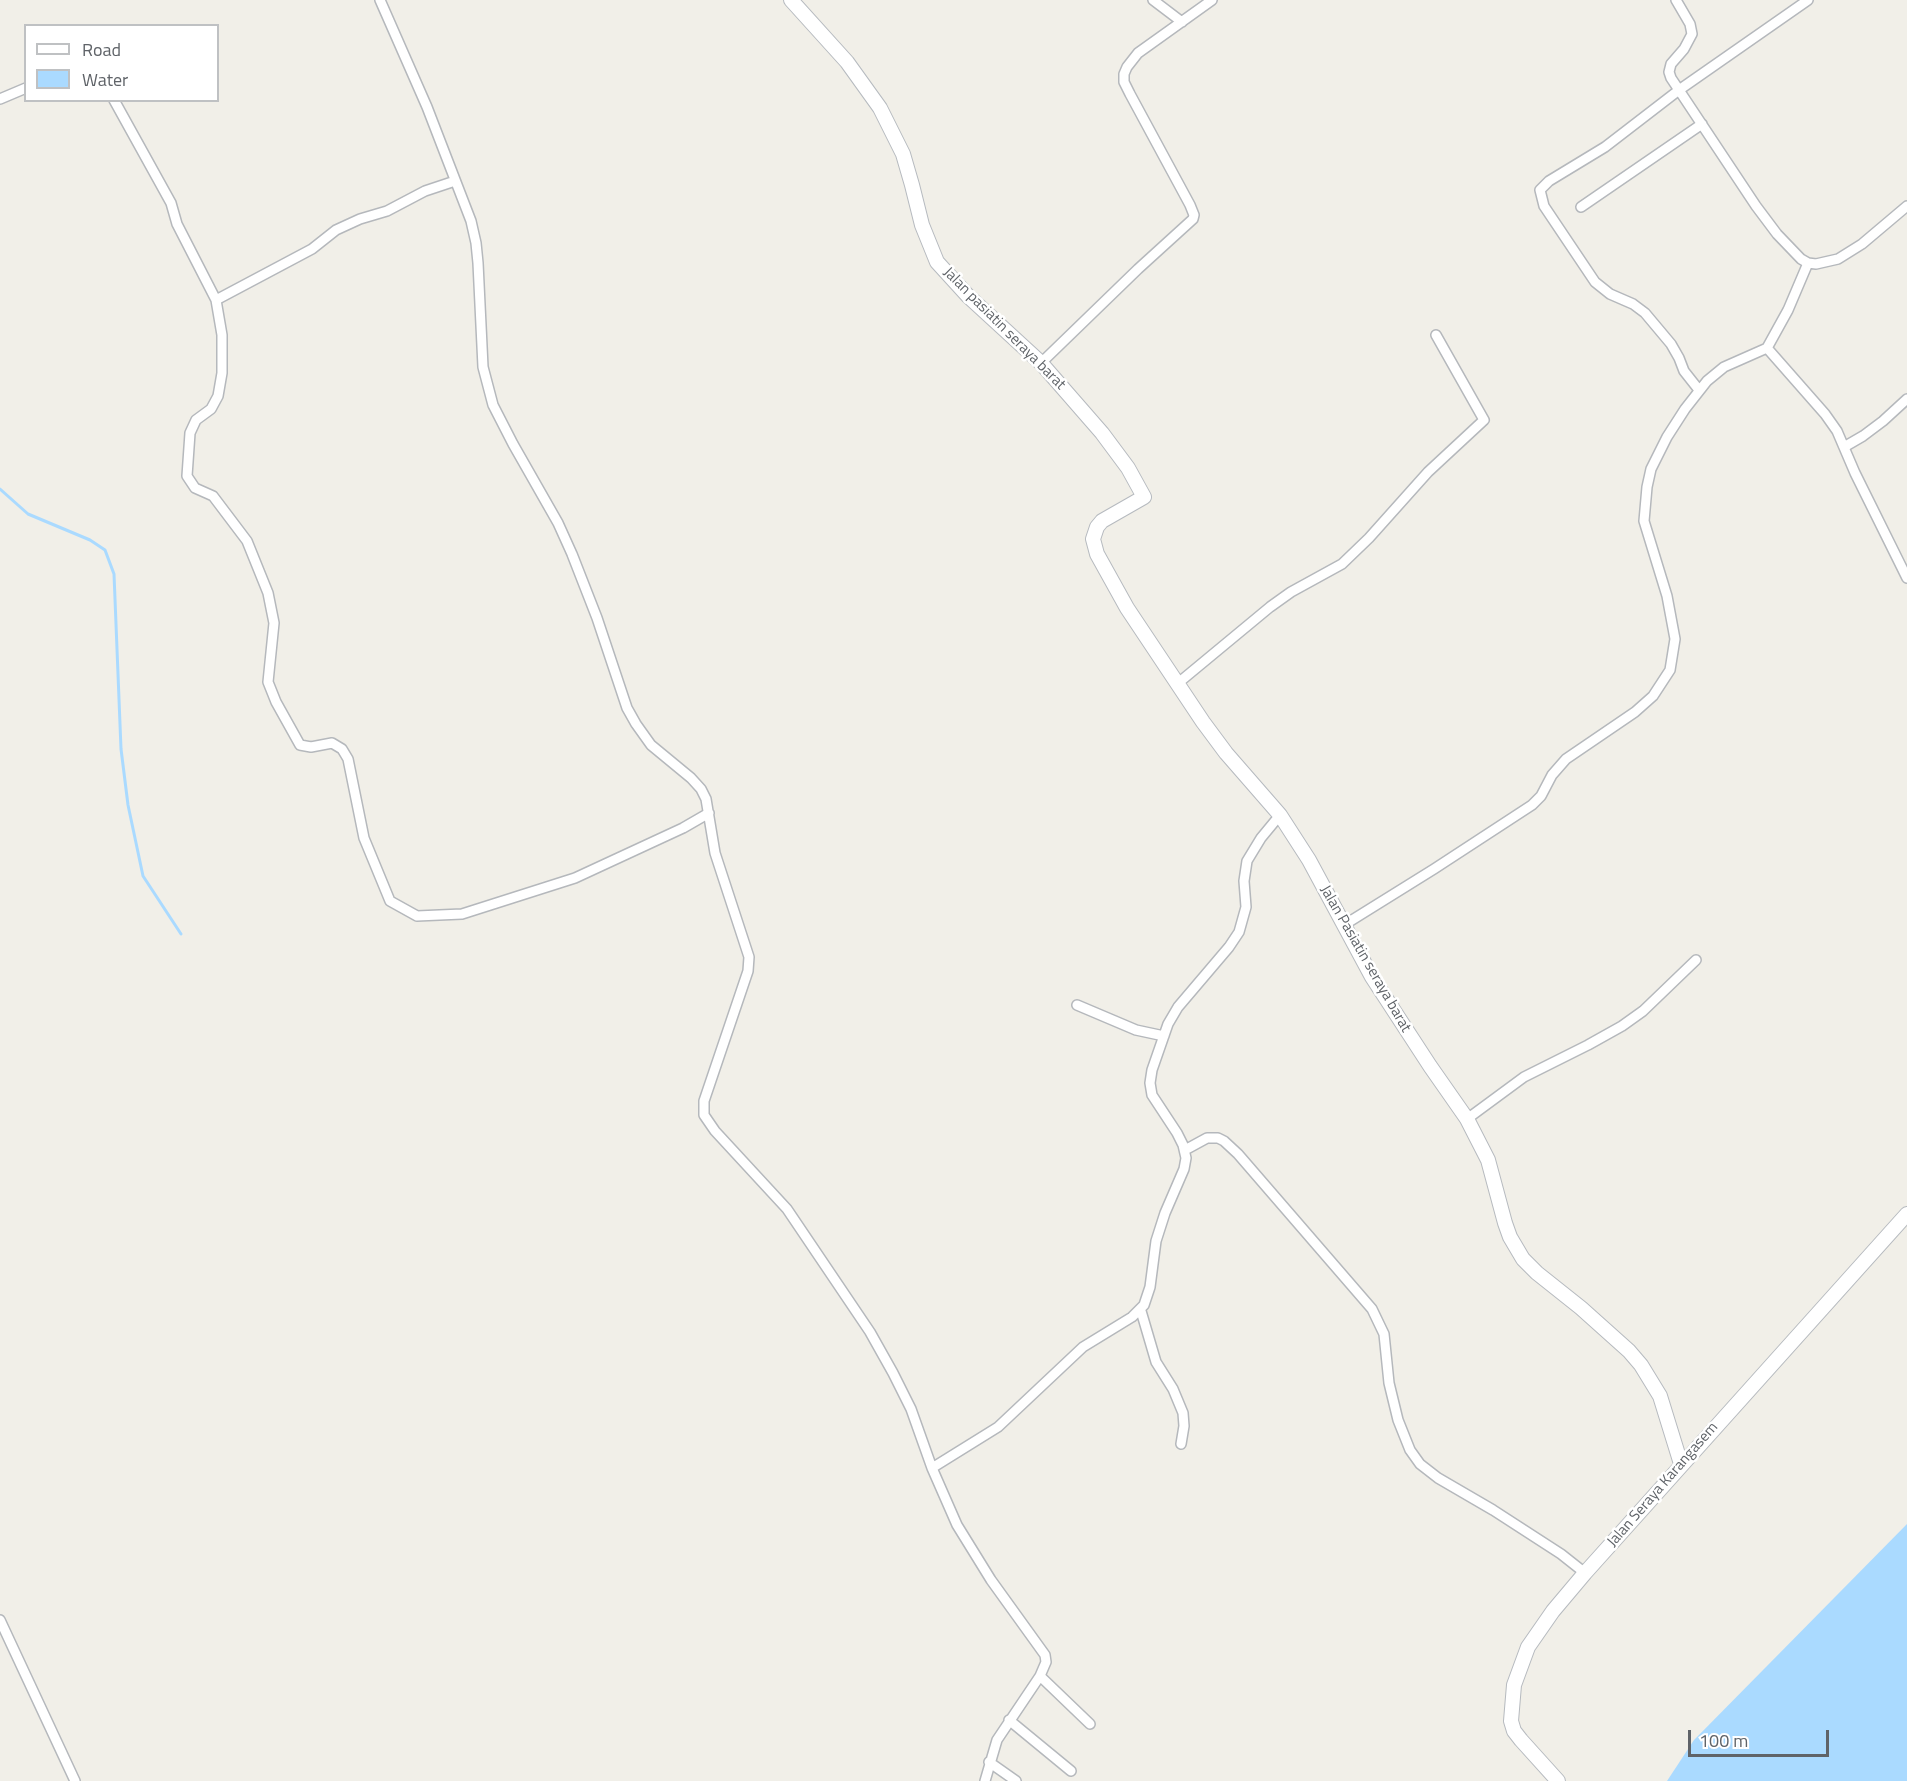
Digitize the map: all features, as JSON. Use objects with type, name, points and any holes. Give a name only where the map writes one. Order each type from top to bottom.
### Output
[{"type":"street","points":[[380,0],[427,107],[471,221],[476,243],[483,367],[493,405],[553,514],[572,554],[597,618],[627,708],[651,745],[697,784],[704,794],[715,853],[749,957],[748,971],[704,1101],[704,1115],[715,1131],[787,1209],[870,1332],[906,1400],[957,1525],[976,1558],[1044,1652],[1047,1660],[1040,1676],[997,1740],[985,1781]]},
{"type":"street","name":"Jalan pasiatin seraya barat","points":[[791,0],[847,62],[880,108],[903,154],[922,225],[937,262],[968,296],[1041,363],[1102,434],[1128,468],[1144,497]]},
{"type":"street","points":[[1153,0],[1182,22]]},
{"type":"street","points":[[1041,363],[1138,268],[1190,224],[1194,217],[1190,205],[1124,82],[1124,74],[1138,53],[1212,0]]},
{"type":"street","points":[[1676,0],[1690,24],[1692,34],[1689,42],[1669,68],[1671,78],[1777,234],[1808,263],[1825,262],[1848,253],[1907,206]]},
{"type":"street","points":[[1699,390],[1683,371],[1671,344],[1645,313],[1634,304],[1610,294],[1595,282],[1544,206],[1539,192],[1549,181],[1605,147],[1679,90],[1808,0]]},
{"type":"street","points":[[0,99],[24,89]]},
{"type":"street","points":[[115,102],[171,203],[177,224],[216,300],[222,334],[222,373],[218,396],[211,409],[196,420],[190,433],[187,476],[195,488],[213,496],[247,541],[268,593],[274,623],[268,682],[293,736],[300,745],[311,747],[333,743],[342,749],[348,759],[363,838],[390,901],[417,916],[462,914],[575,878],[683,828],[709,813]]},
{"type":"street","points":[[1581,207],[1702,124]]},
{"type":"street","points":[[216,300],[312,249],[336,230],[387,211],[425,191],[455,181]]},
{"type":"street","points":[[1344,925],[1532,805],[1541,796],[1558,766],[1635,712],[1653,696],[1670,670],[1675,639],[1673,622],[1644,521],[1651,469],[1666,437],[1699,390],[1724,367],[1767,348],[1788,310],[1808,263]]},
{"type":"street","points":[[1178,684],[1270,607],[1291,592],[1342,564],[1369,538],[1428,472],[1484,420],[1436,334]]},
{"type":"street","points":[[1767,348],[1837,431],[1860,484],[1907,578]]},
{"type":"street","points":[[1844,447],[1883,421],[1907,399]]},
{"type":"street","name":"Jalan Pasiatin seraya barat","points":[[1144,497],[1102,520],[1095,532],[1094,544],[1097,554],[1127,608],[1226,753],[1280,815],[1309,860],[1372,977],[1467,1119],[1488,1160],[1505,1223],[1517,1249],[1537,1273],[1629,1351],[1641,1365],[1660,1396],[1681,1464]]},
{"type":"street","points":[[933,1468],[998,1427],[1083,1347],[1141,1311],[1150,1287],[1156,1241],[1185,1164],[1185,1150],[1177,1133],[1152,1095],[1150,1083],[1152,1070],[1164,1036],[1178,1007],[1239,932],[1246,907],[1244,881],[1247,861],[1261,838],[1280,815]]},
{"type":"street","points":[[1467,1119],[1524,1077],[1588,1046],[1622,1026],[1643,1011],[1696,960]]},
{"type":"street","points":[[1077,1005],[1136,1030],[1164,1036]]},
{"type":"street","points":[[1185,1150],[1207,1138],[1218,1138],[1224,1141],[1238,1154],[1372,1309],[1384,1334],[1389,1383],[1398,1420],[1410,1449],[1420,1464],[1438,1478],[1561,1554],[1585,1573]]},
{"type":"street","name":"Jalan Seraya Karangasem","points":[[1558,1781],[1514,1731],[1511,1721],[1512,1700],[1519,1668],[1528,1647],[1546,1619],[1585,1573],[1907,1214]]},
{"type":"street","points":[[1141,1311],[1156,1362],[1173,1389],[1183,1413],[1184,1426],[1181,1444]]},
{"type":"street","points":[[0,1621],[75,1781]]},
{"type":"street","points":[[1040,1676],[1090,1724]]},
{"type":"street","points":[[1009,1720],[1071,1771]]},
{"type":"street","points":[[989,1762],[1016,1781]]},
{"type":"water","points":[[1907,1524],[1907,1781],[1667,1781],[1694,1740]]},
{"type":"waterway","points":[[0,489],[28,514],[90,540],[105,550],[114,574],[121,749],[128,805],[143,876],[181,934]]}]
